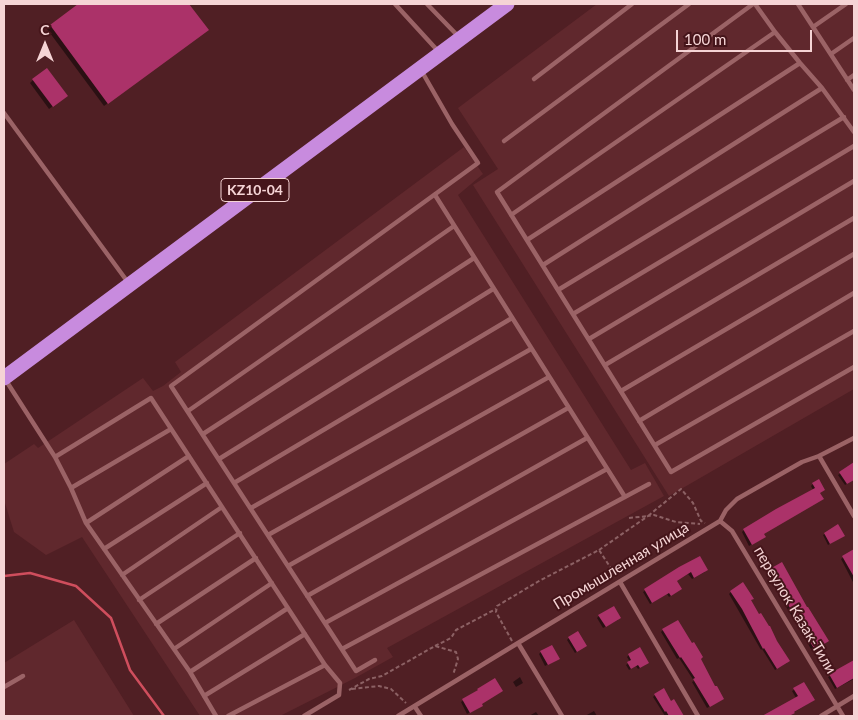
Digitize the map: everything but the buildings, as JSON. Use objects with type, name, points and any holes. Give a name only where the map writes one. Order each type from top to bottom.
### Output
[{"type":"highway","name":"KZ10-04","points":[[4,378],[507,4]]},
{"type":"lane","points":[[395,4],[440,54]]},
{"type":"lane","points":[[427,4],[460,39]]},
{"type":"lane","points":[[534,79],[632,4]]},
{"type":"lane","points":[[504,141],[689,4]]},
{"type":"lane","points":[[854,132],[822,88],[754,4],[497,192],[671,472],[854,367]]},
{"type":"lane","points":[[798,4],[854,90]]},
{"type":"lane","points":[[813,27],[846,4]]},
{"type":"lane","points":[[511,215],[775,32]]},
{"type":"lane","points":[[831,54],[854,38]]},
{"type":"lane","points":[[527,240],[800,63]]},
{"type":"lane","points":[[375,660],[356,671],[172,386],[478,163],[452,124],[420,69]]},
{"type":"lane","points":[[848,80],[854,75]]},
{"type":"lane","points":[[543,265],[822,88]]},
{"type":"lane","points":[[4,113],[129,284]]},
{"type":"lane","points":[[558,290],[844,117]]},
{"type":"lane","points":[[573,314],[854,146]]},
{"type":"lane","points":[[588,339],[854,182]]},
{"type":"lane","points":[[435,195],[624,497]]},
{"type":"lane","points":[[605,365],[854,218]]},
{"type":"lane","points":[[188,411],[454,226]]},
{"type":"lane","points":[[621,392],[854,254]]},
{"type":"lane","points":[[203,434],[474,258]]},
{"type":"lane","points":[[219,459],[494,289]]},
{"type":"lane","points":[[639,421],[854,293]]},
{"type":"lane","points":[[234,483],[512,318]]},
{"type":"lane","points":[[655,445],[854,331]]},
{"type":"lane","points":[[251,508],[531,348]]},
{"type":"lane","points":[[268,535],[549,377]]},
{"type":"lane","points":[[4,378],[55,457],[86,523],[190,672],[216,716]]},
{"type":"lane","points":[[55,457],[151,398],[305,634],[340,683],[339,695],[304,716]]},
{"type":"lane","points":[[288,566],[568,408]]},
{"type":"lane","points":[[71,488],[171,429]]},
{"type":"lane","points":[[307,596],[587,438]]},
{"type":"lane","name":"Промышленная улица","points":[[398,716],[720,521],[726,510],[737,499],[802,462],[819,456],[854,438]]},
{"type":"lane","points":[[86,523],[189,456]]},
{"type":"lane","points":[[819,456],[854,516]]},
{"type":"lane","points":[[325,624],[607,469]]},
{"type":"lane","points":[[104,549],[207,483]]},
{"type":"lane","points":[[342,649],[649,484]]},
{"type":"lane","points":[[122,575],[222,507]]},
{"type":"lane","name":"переулок Казак-Тили","points":[[720,521],[732,531],[843,716]]},
{"type":"lane","points":[[139,600],[240,533]]},
{"type":"lane","points":[[156,624],[256,558]]},
{"type":"lane","points":[[620,582],[698,716]]},
{"type":"lane","points":[[174,649],[272,583]]},
{"type":"lane","points":[[190,672],[288,608]]},
{"type":"lane","points":[[204,696],[305,634]]},
{"type":"lane","points":[[516,644],[562,716]]},
{"type":"lane","points":[[228,716],[325,664]]},
{"type":"lane","points":[[4,687],[23,676]]},
{"type":"lane","points":[[822,716],[854,696]]},
{"type":"lane","points":[[413,708],[421,716]]},
{"type":"path","points":[[413,708],[391,689],[378,686],[349,690],[369,679],[382,676],[450,638],[456,630],[496,609],[497,606],[539,581],[599,550],[648,516],[681,489],[693,503],[701,521],[710,525],[676,522],[654,515],[648,516],[629,518]]},
{"type":"path","points":[[599,550],[620,582]]},
{"type":"path","points":[[496,609],[516,644]]},
{"type":"path","points":[[435,646],[456,652],[458,659],[450,685]]},
{"type":"shaded area","points":[[597,4],[854,4],[854,389],[669,496],[473,185],[498,169],[458,108]]},
{"type":"shaded area","points":[[464,147],[483,174],[458,195],[631,470],[645,463],[664,496],[387,648],[393,657],[280,716],[200,716],[82,537],[46,555],[14,532],[4,500],[4,464],[34,444],[38,448],[143,378],[153,391],[163,386],[181,372],[175,362]]},
{"type":"shaded area","points":[[74,620],[134,716],[4,716],[4,663]]},
{"type":"waterway","points":[[4,576],[30,573],[76,586],[111,618],[130,670],[164,716]]}]
